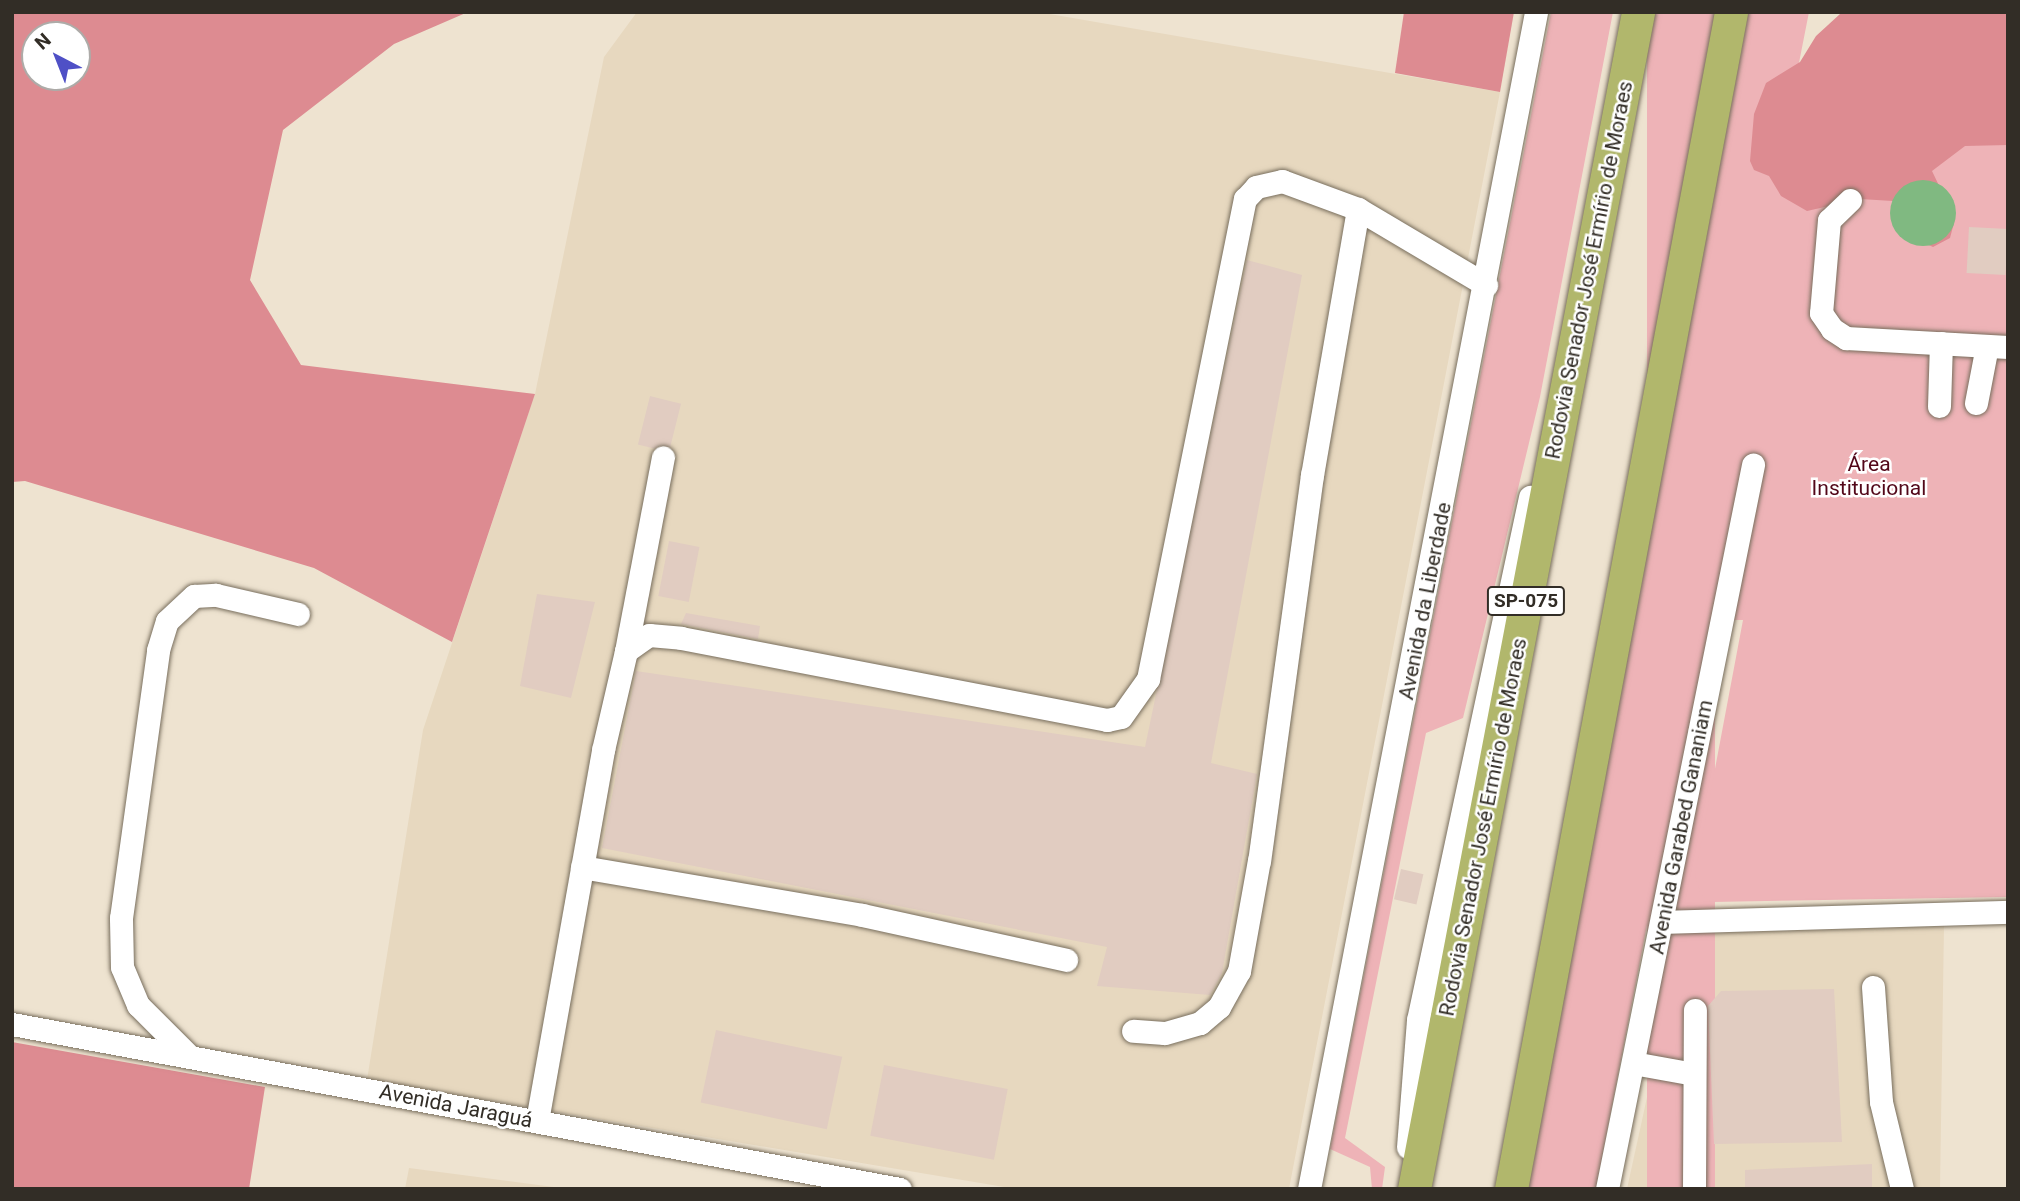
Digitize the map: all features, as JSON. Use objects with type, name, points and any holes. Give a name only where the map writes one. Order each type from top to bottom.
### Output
[{"type":"highway","name":"Rodovia Senador José Ermírio de Moraes","points":[[1414,1189],[1638,12]]},
{"type":"highway","points":[[1511,1189],[1731,12]]},
{"type":"street","name":"Avenida da Liberdade","points":[[1309,1189],[1486,285],[1536,12]]},
{"type":"street","points":[[626,651],[649,635],[681,638],[1107,720],[1121,717],[1148,679],[1245,200],[1256,187],[1282,181],[1357,209],[1486,285]]},
{"type":"street","points":[[1850,200],[1829,220],[1821,313],[1846,338],[1997,346],[1976,403]]},
{"type":"street","points":[[1133,1031],[1164,1033],[1200,1023],[1219,1007],[1239,971],[1357,209]]},
{"type":"street","points":[[1939,406],[1941,343]]},
{"type":"street","points":[[1405,1189],[1418,1020],[1542,440],[1572,360]]},
{"type":"street","points":[[537,1121],[582,867],[663,457]]},
{"type":"street","name":"Avenida Garabed Gananiam","points":[[1607,1189],[1663,922],[1753,465]]},
{"type":"street","points":[[190,1056],[138,1005],[122,967],[124,892],[158,650],[167,621],[194,596],[216,595],[298,614]]},
{"type":"street","points":[[582,867],[862,915],[1066,960]]},
{"type":"street","points":[[1663,922],[2008,912]]},
{"type":"street","points":[[1873,987],[1881,1102],[1902,1189]]},
{"type":"street","points":[[1694,1189],[1695,1010]]},
{"type":"street","name":"Avenida Jaraguá","points":[[12,1024],[900,1189]]},
{"type":"street","points":[[1633,1063],[1694,1074]]},
{"type":"shaded area","points":[[12,12],[468,12],[394,44],[283,130],[250,280],[301,365],[535,394],[452,642],[314,568],[25,481],[12,482]]},
{"type":"shaded area","points":[[637,12],[1038,12],[1500,92],[1289,1189],[1016,1189],[367,1080],[423,730],[535,394],[604,57]]},
{"type":"shaded area","points":[[1404,12],[1514,12],[1500,92],[1395,73]]},
{"type":"shaded area","points":[[1825,12],[2008,12],[2008,145],[1965,146],[1932,171],[1955,219],[1950,238],[1933,247],[1912,237],[1893,201],[1860,199],[1807,211],[1781,196],[1769,176],[1754,170],[1750,161],[1754,114],[1766,83],[1800,62],[1816,36],[1840,14]]},
{"type":"shaded area","points":[[1917,180],[1929,180],[1947,189],[1954,200],[1954,226],[1947,237],[1936,244],[1917,246],[1904,241],[1895,232],[1890,219],[1890,207],[1895,194],[1904,185]]},
{"type":"shaded area","points":[[1944,926],[1940,1189],[1627,1189],[1683,932]]},
{"type":"shaded area","points":[[12,1042],[265,1087],[249,1189],[12,1189]]},
{"type":"shaded area","points":[[409,1168],[569,1189],[405,1189]]},
{"type":"green space","points":[[1551,12],[1613,12],[1540,397],[1463,718],[1426,733],[1345,1138],[1385,1167],[1382,1189],[1372,1189],[1370,1167],[1330,1149]]},
{"type":"green space","points":[[1647,12],[1715,12],[1715,1189],[1647,1189]]},
{"type":"green space","name":"Área Institucional","points":[[1748,12],[1809,12],[1797,73],[2008,15],[2008,897],[1711,902],[1701,895],[1695,875],[1743,620],[1706,620],[1596,1189],[1527,1189]]},
{"type":"building","points":[[1969,227],[2008,229],[2006,275],[1967,273]]},
{"type":"building","points":[[1247,260],[1302,275],[1211,763],[1257,774],[1222,973],[1210,995],[1097,986],[1107,947],[602,848],[636,671],[1145,747]]},
{"type":"building","points":[[650,396],[681,404],[669,452],[638,445]]},
{"type":"building","points":[[669,541],[699,547],[689,602],[658,596]]},
{"type":"building","points":[[537,594],[595,602],[571,698],[520,686]]},
{"type":"building","points":[[686,613],[760,626],[758,639],[681,624]]},
{"type":"building","points":[[1401,869],[1423,874],[1416,904],[1394,899]]},
{"type":"building","points":[[1834,989],[1842,1142],[1714,1144],[1708,1006],[1721,991]]},
{"type":"building","points":[[716,1030],[842,1057],[827,1129],[701,1102]]},
{"type":"building","points":[[884,1065],[1008,1089],[994,1160],[870,1136]]},
{"type":"building","points":[[1872,1164],[1872,1189],[1745,1189],[1745,1170]]}]
